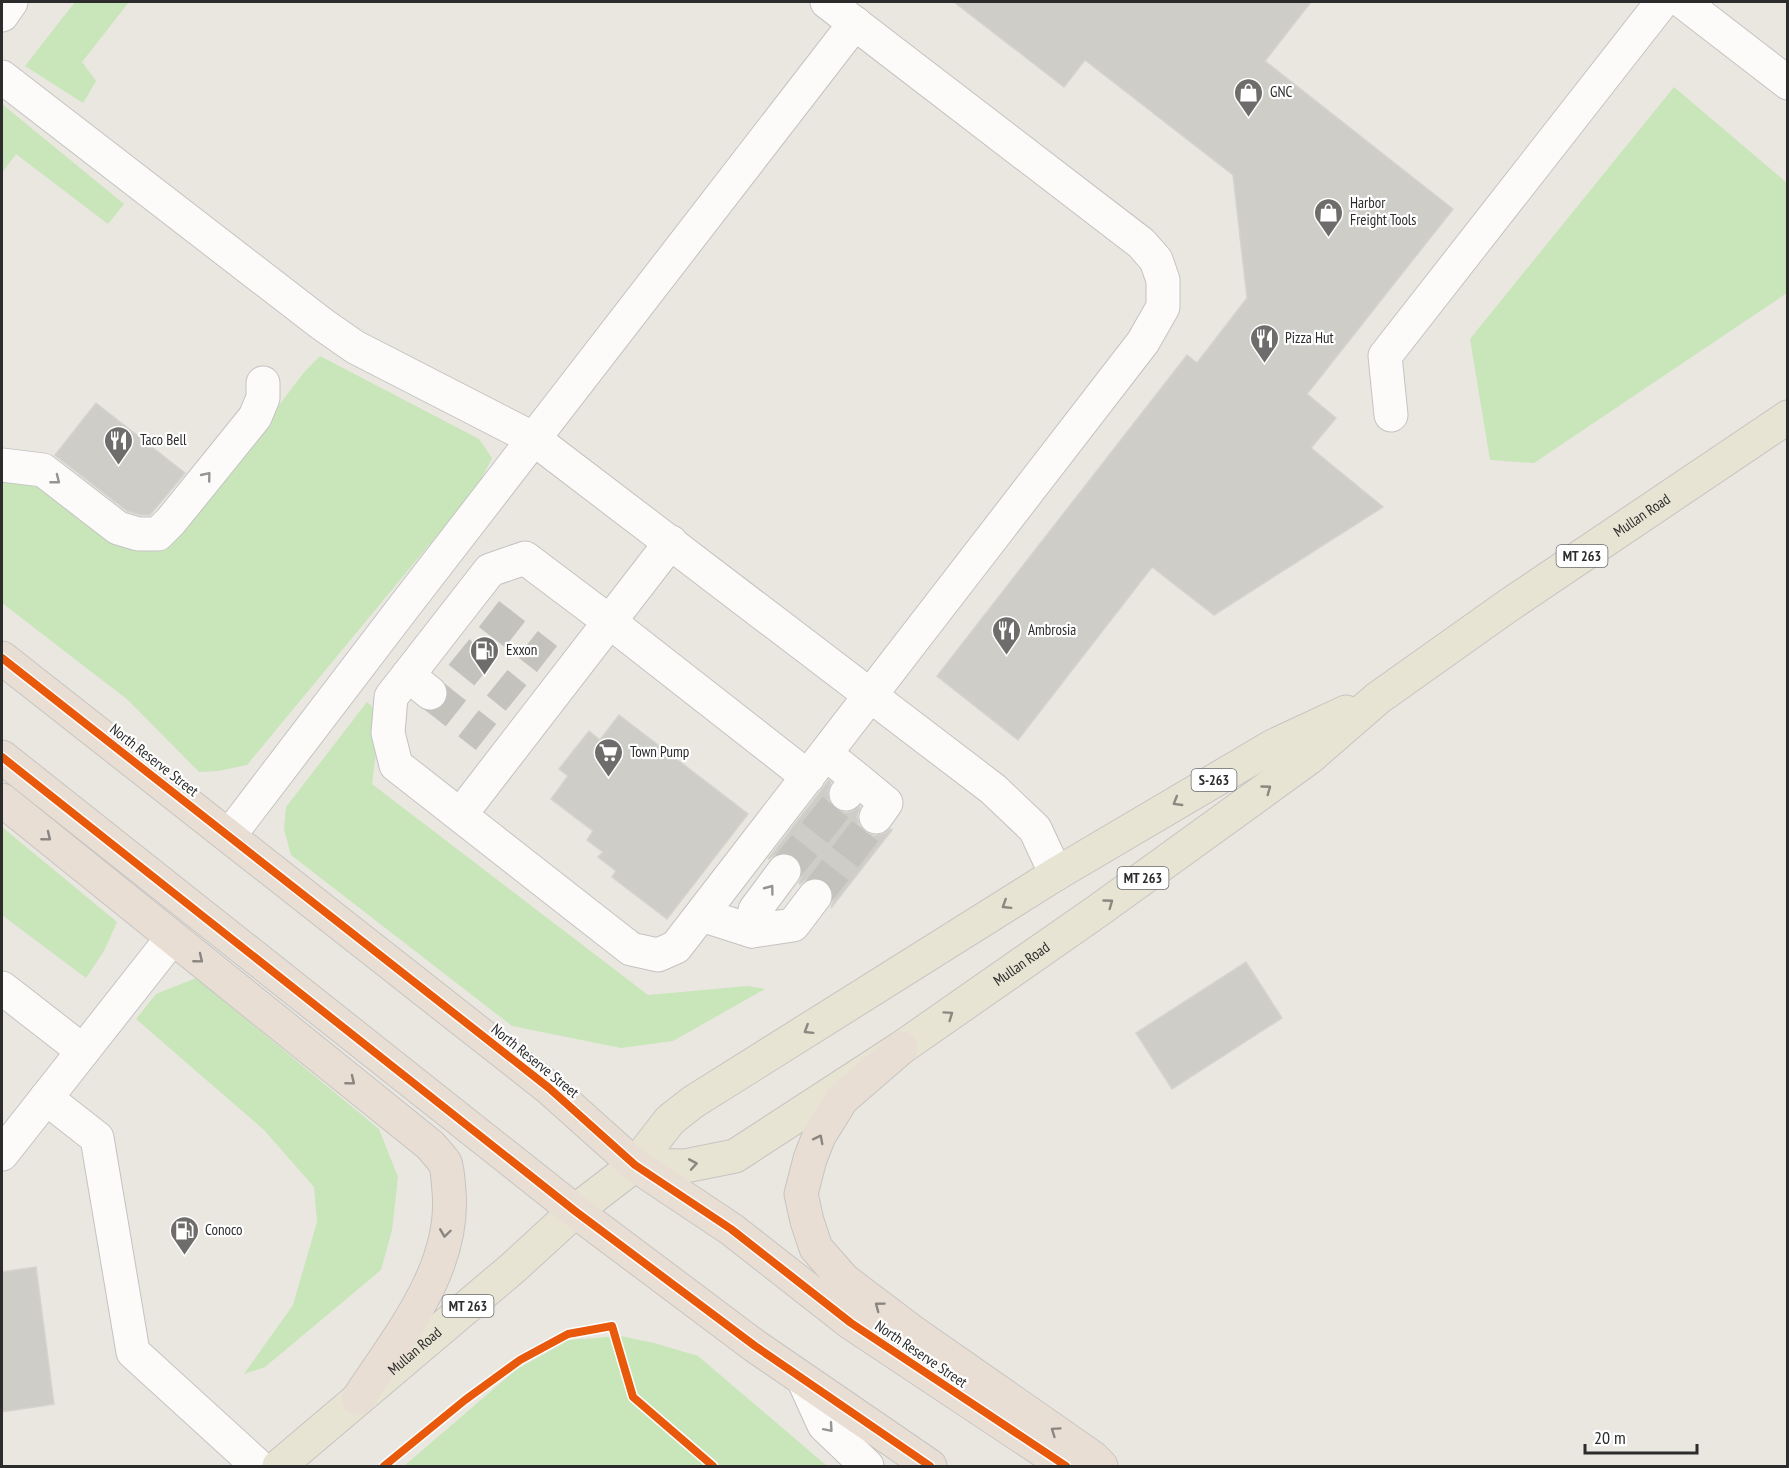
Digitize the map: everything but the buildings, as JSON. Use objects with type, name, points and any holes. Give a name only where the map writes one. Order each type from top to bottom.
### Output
[{"type":"highway","name":"North Reserve Street","points":[[2,658],[549,1088],[635,1165],[731,1229],[851,1323],[1066,1467]]},
{"type":"highway","points":[[2,758],[575,1211],[804,1381],[930,1467]]},
{"type":"highway","points":[[2,800],[430,1145],[445,1164],[449,1199],[447,1231],[439,1264],[419,1304],[358,1399]]},
{"type":"highway","points":[[901,1048],[842,1099],[819,1136],[801,1194],[816,1248],[844,1280],[910,1330],[1092,1457],[1101,1467]]},
{"type":"main road","name":"Mullan Road","points":[[635,1165],[685,1166],[735,1156],[901,1048],[1099,910],[1309,758],[1378,698],[1509,605],[1788,417]]},
{"type":"main road","name":"Mullan Road","points":[[279,1467],[522,1260],[575,1211],[635,1165],[670,1120],[693,1102],[1056,874],[1273,746],[1378,698]]},
{"type":"street","points":[[2,15],[11,2]]},
{"type":"street","points":[[827,2],[1141,243],[1156,260],[1163,280],[1163,307],[1143,342],[871,696],[817,766],[702,915],[676,947],[658,955],[631,949],[396,765],[388,733],[391,697],[419,684],[479,606],[490,570],[525,558],[610,622],[817,766],[886,803],[876,817]]},
{"type":"street","points":[[1391,415],[1385,356],[1662,2]]},
{"type":"street","points":[[1683,2],[1788,83]]},
{"type":"street","points":[[229,836],[855,23]]},
{"type":"street","points":[[2,77],[355,347],[534,439],[671,542],[1010,804],[1035,829],[1056,874]]},
{"type":"street","points":[[2,465],[43,470],[118,528],[138,534],[158,534],[255,417],[263,398],[263,383]]},
{"type":"street","points":[[461,814],[496,746],[558,667],[610,622],[671,542]]},
{"type":"street","points":[[403,608],[449,644]]},
{"type":"street","points":[[752,931],[755,910],[784,871]]},
{"type":"street","points":[[702,915],[752,931],[793,925],[815,896]]},
{"type":"street","points":[[2,1154],[161,952]]},
{"type":"street","points":[[2,988],[83,1051]]},
{"type":"street","points":[[46,1098],[97,1138],[133,1352],[258,1467]]},
{"type":"street","points":[[804,1381],[824,1425],[867,1467]]},
{"type":"green space","points":[[75,2],[129,2],[82,62],[96,81],[83,103],[25,66]]},
{"type":"green space","points":[[1674,87],[1787,183],[1787,293],[1534,463],[1490,460],[1470,339]]},
{"type":"green space","points":[[2,104],[124,204],[108,224],[16,154],[2,173]]},
{"type":"green space","points":[[320,356],[479,439],[492,458],[477,487],[247,765],[199,772],[128,700],[2,603],[2,477],[44,485],[150,548],[179,537],[305,371]]},
{"type":"green space","points":[[367,702],[381,715],[372,784],[648,995],[748,986],[765,989],[673,1041],[621,1048],[512,1026],[291,855],[284,829],[286,807]]},
{"type":"green space","points":[[2,827],[117,922],[104,951],[86,978],[2,915]]},
{"type":"green space","points":[[196,978],[379,1129],[398,1177],[392,1230],[381,1270],[265,1367],[244,1374],[293,1305],[317,1222],[314,1187],[264,1130],[136,1019],[156,994]]},
{"type":"green space","points":[[620,1336],[698,1356],[827,1466],[404,1466],[517,1369],[569,1340]]},
{"type":"tunnel","points":[[489,614],[547,659]]},
{"type":"tunnel","points":[[459,652],[516,698]]},
{"type":"tunnel","points":[[430,693],[486,737]]},
{"type":"tunnel","points":[[784,871],[846,794]]},
{"type":"tunnel","points":[[815,896],[876,817]]},
{"type":"cycle path","points":[[2,658],[549,1088],[635,1165],[731,1229],[851,1323],[1066,1466]]},
{"type":"cycle path","points":[[2,757],[575,1211],[755,1346],[930,1466]]},
{"type":"cycle path","points":[[384,1466],[465,1400],[520,1360],[568,1334],[612,1326],[633,1397],[713,1466]]},
{"type":"place","name":"GNC","points":[[1249,118]]},
{"type":"place","name":"Harbor Freight Tools","points":[[1329,238]]},
{"type":"place","name":"Pizza Hut","points":[[1264,364]]},
{"type":"place","name":"Taco Bell","points":[[119,466]]},
{"type":"place","name":"Ambrosia","points":[[1007,656]]},
{"type":"place","name":"Exxon","points":[[485,676]]},
{"type":"place","name":"Town Pump","points":[[609,778]]},
{"type":"place","name":"Conoco","points":[[184,1256]]}]
